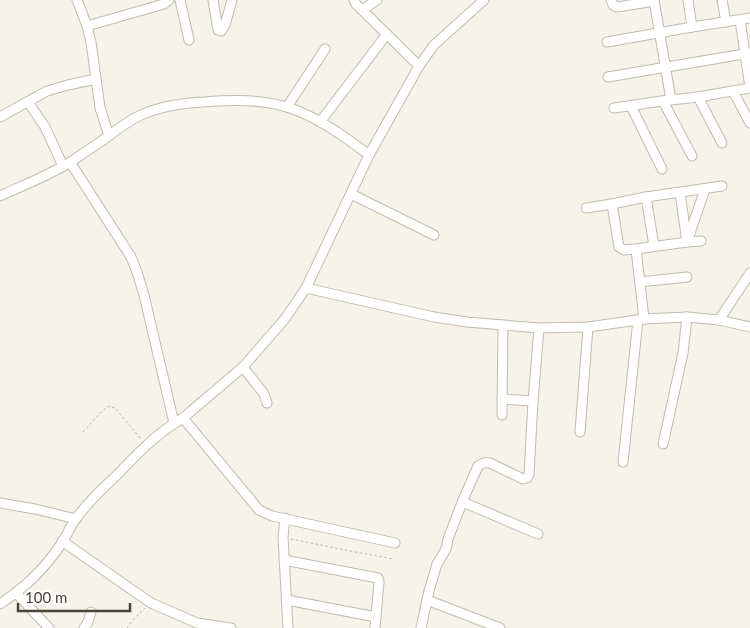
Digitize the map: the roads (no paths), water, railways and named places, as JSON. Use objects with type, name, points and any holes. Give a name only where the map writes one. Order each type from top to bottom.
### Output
[{"type":"street","points":[[77,0],[87,26],[100,108],[109,136]]},
{"type":"street","points":[[180,0],[189,40]]},
{"type":"street","points":[[213,0],[218,30],[221,31],[225,25],[232,0]]},
{"type":"street","points":[[354,0],[419,66]]},
{"type":"street","points":[[362,10],[377,0]]},
{"type":"street","points":[[0,604],[16,593],[37,574],[76,519],[147,445],[183,418],[243,367],[284,320],[306,288],[369,155],[419,66],[434,45],[484,0]]},
{"type":"street","points":[[611,0],[612,5],[617,7],[654,1],[666,67],[667,100],[692,156]]},
{"type":"street","points":[[688,0],[692,27]]},
{"type":"street","points":[[722,0],[726,22]]},
{"type":"street","points":[[87,26],[165,1]]},
{"type":"street","points":[[607,42],[750,18]]},
{"type":"street","points":[[614,108],[698,97],[750,87],[747,54],[740,20]]},
{"type":"street","points":[[320,122],[387,34]]},
{"type":"street","points":[[287,107],[325,49]]},
{"type":"street","points":[[608,77],[747,54]]},
{"type":"street","points":[[0,117],[47,91],[68,84],[96,79]]},
{"type":"street","points":[[733,91],[750,123]]},
{"type":"street","points":[[698,97],[722,143]]},
{"type":"street","points":[[0,196],[51,173],[130,121],[157,109],[178,105],[225,100],[259,102],[287,107],[320,122],[342,135],[369,155]]},
{"type":"street","points":[[28,102],[66,164],[131,257],[144,295],[174,423]]},
{"type":"street","points":[[631,106],[662,169]]},
{"type":"street","points":[[586,208],[722,186]]},
{"type":"street","points":[[687,242],[705,189]]},
{"type":"street","points":[[680,193],[687,242]]},
{"type":"street","points":[[351,194],[434,235]]},
{"type":"street","points":[[646,197],[654,246]]},
{"type":"street","points":[[612,204],[619,247],[624,250],[701,241]]},
{"type":"street","points":[[623,462],[641,319],[640,282],[636,249]]},
{"type":"street","points":[[719,320],[750,273]]},
{"type":"street","points":[[640,282],[687,277]]},
{"type":"street","points":[[306,288],[434,317],[503,326],[539,328],[588,327],[641,319],[687,317],[719,320],[750,327]]},
{"type":"street","points":[[663,444],[683,353],[687,317]]},
{"type":"street","points":[[502,415],[503,326]]},
{"type":"street","points":[[580,432],[588,327]]},
{"type":"street","points":[[421,628],[437,564],[446,549],[463,500],[478,466],[485,462],[490,463],[523,479],[528,477],[539,328]]},
{"type":"street","points":[[243,367],[264,394],[267,403]]},
{"type":"street","points":[[502,399],[533,401]]},
{"type":"street","points":[[183,418],[259,510],[272,516],[395,543]]},
{"type":"street","points":[[463,500],[465,503],[538,534]]},
{"type":"street","points":[[0,504],[34,509],[76,519]]},
{"type":"street","points":[[285,518],[283,537],[288,628]]},
{"type":"street","points":[[62,541],[152,602],[197,623],[231,628]]},
{"type":"street","points":[[284,560],[378,578],[375,628]]},
{"type":"street","points":[[16,593],[49,628]]},
{"type":"street","points":[[287,600],[376,617]]},
{"type":"street","points":[[427,600],[500,628]]},
{"type":"street","points":[[84,628],[91,612]]}]
